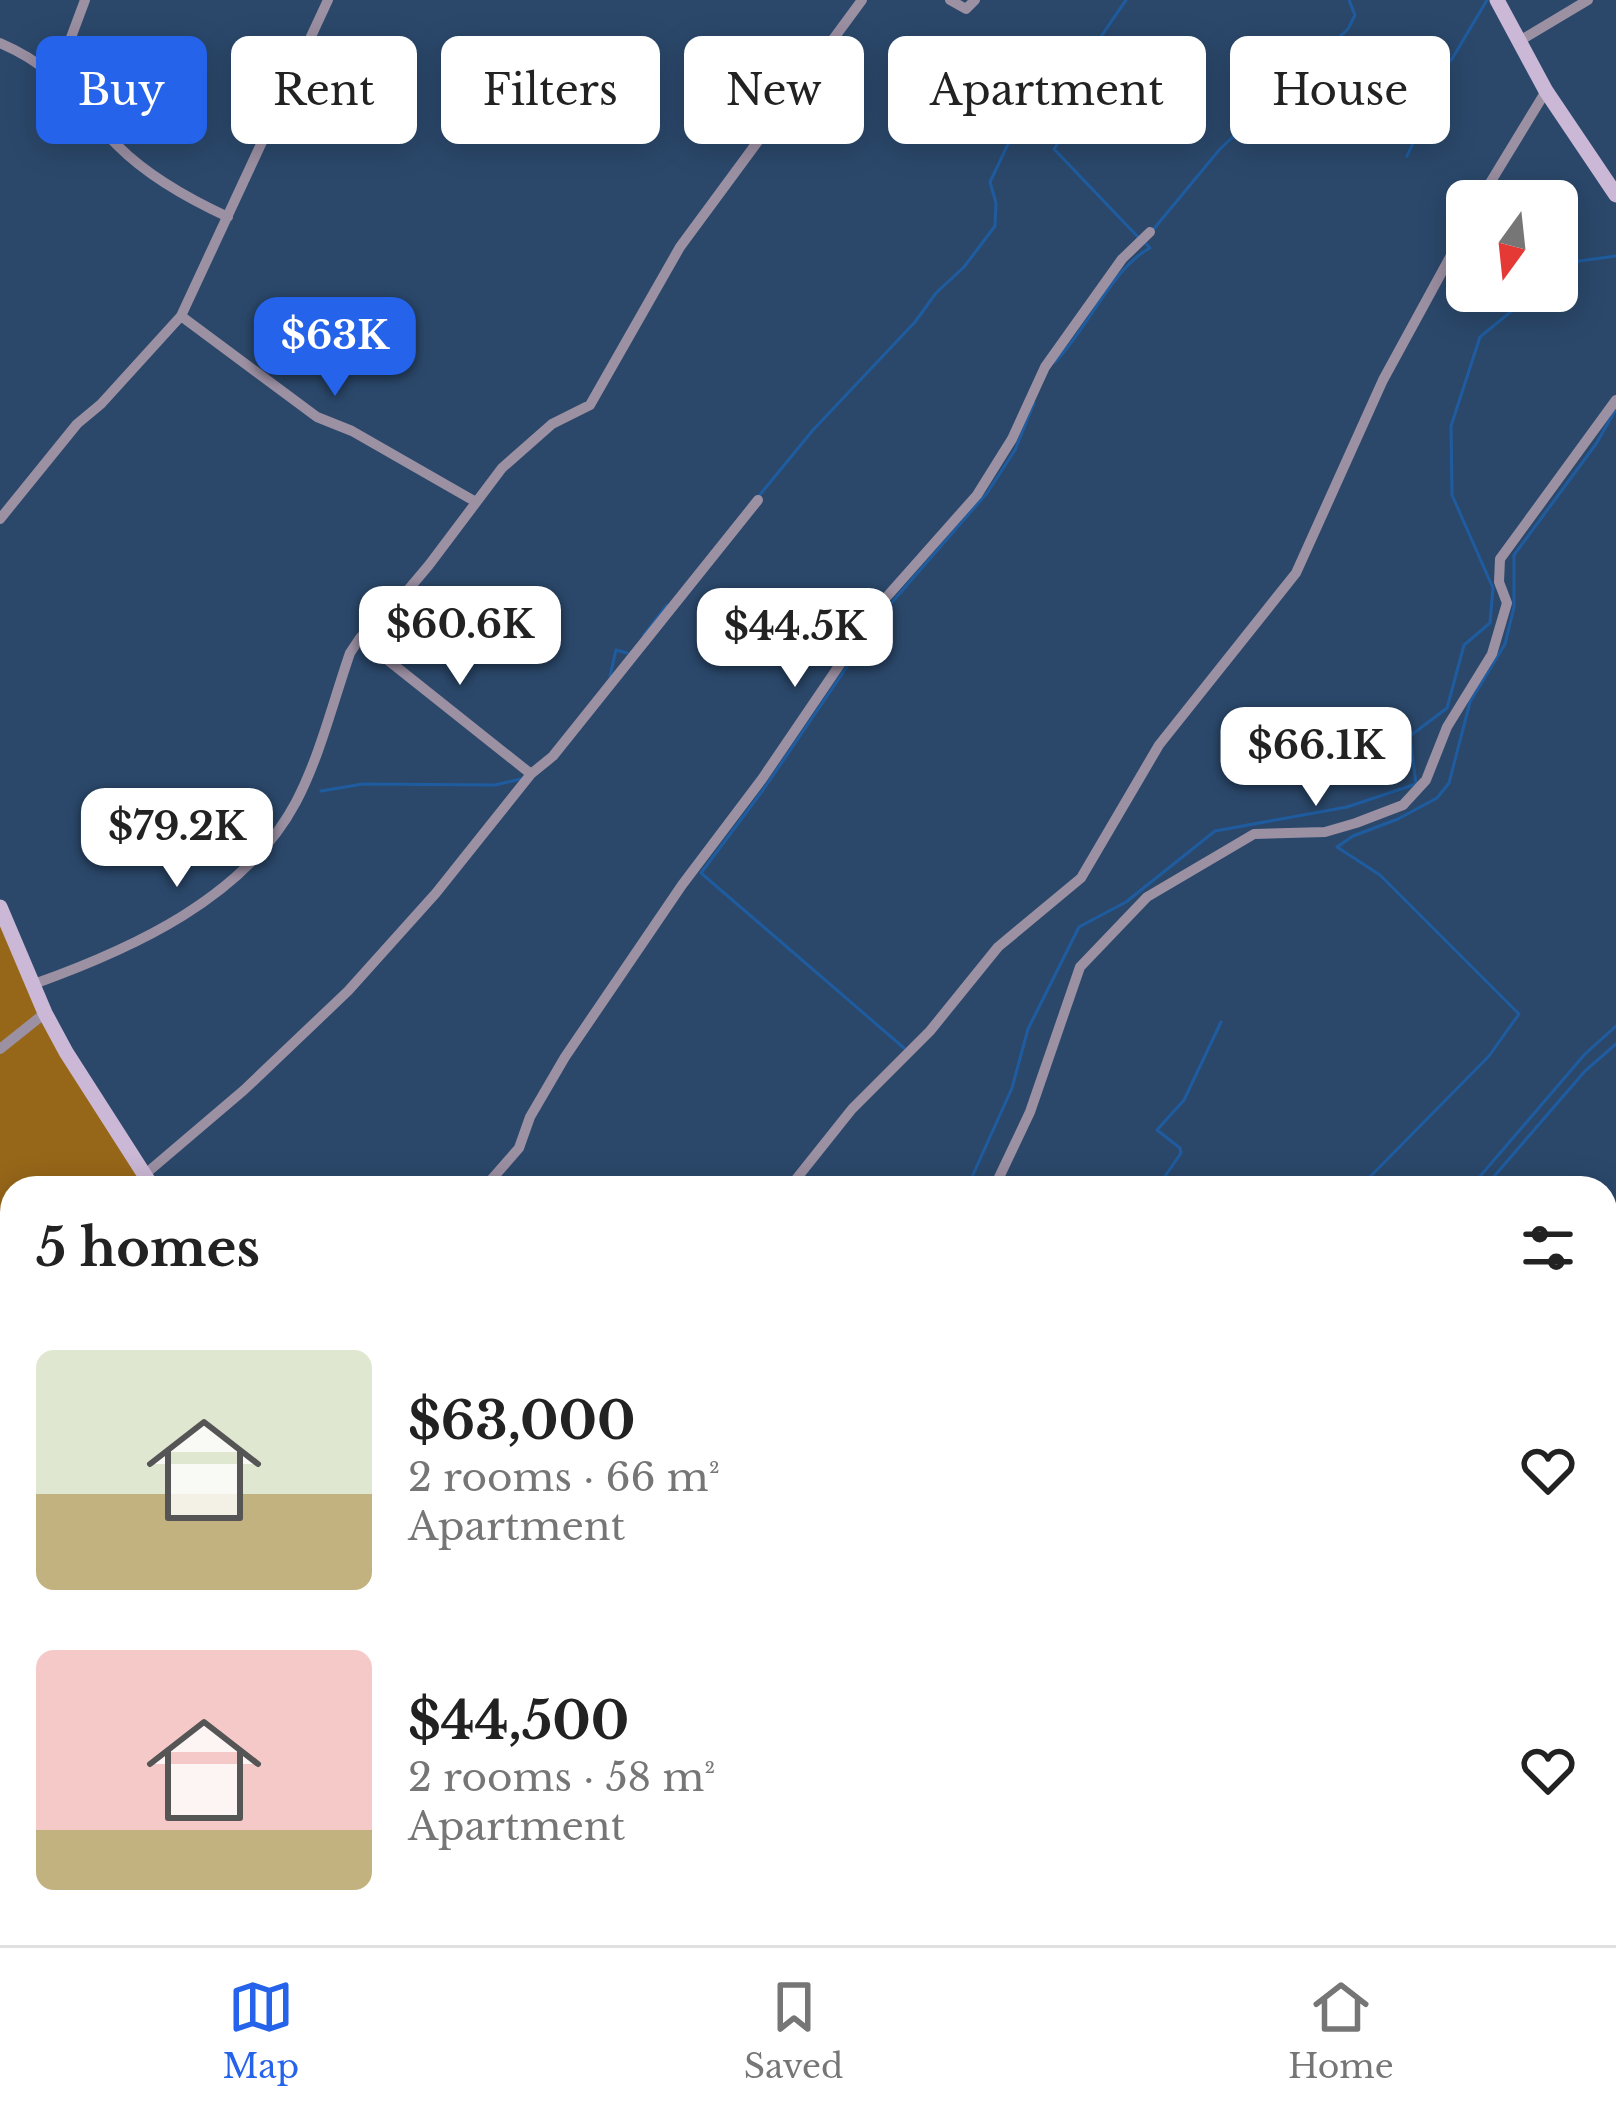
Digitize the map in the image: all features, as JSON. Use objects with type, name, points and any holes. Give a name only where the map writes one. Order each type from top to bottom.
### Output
[{"type":"street","points":[[72,36],[85,0]]},
{"type":"street","points":[[0,519],[77,424],[181,316],[328,0]]},
{"type":"street","points":[[34,984],[96,962],[188,910],[240,874],[273,840],[308,777],[350,653],[360,638],[397,604],[502,468],[533,438],[590,405],[680,247],[862,0]]},
{"type":"street","points":[[950,0],[966,10],[975,0]]},
{"type":"street","points":[[1497,0],[1546,91],[1616,195]]},
{"type":"street","points":[[1521,40],[1588,0]]},
{"type":"street","points":[[0,43],[36,61]]},
{"type":"street","points":[[1492,180],[1546,91]]},
{"type":"street","points":[[118,144],[170,187],[229,217]]},
{"type":"street","points":[[494,1176],[519,1148],[530,1117],[565,1057],[682,885],[762,779],[883,601],[976,495],[1012,440],[1045,367],[1122,259],[1150,232]]},
{"type":"street","points":[[798,1176],[852,1108],[930,1031],[998,947],[1081,878],[1159,745],[1296,573],[1383,380],[1446,264]]},
{"type":"street","points":[[181,316],[316,417],[352,431],[476,502]]},
{"type":"street","points":[[1000,1176],[1037,1095],[1080,967],[1147,897],[1224,856],[1254,834],[1325,832],[1355,823],[1402,805],[1426,780],[1447,727],[1497,639],[1507,603],[1499,582],[1500,559],[1616,400]]},
{"type":"street","points":[[154,1176],[348,991],[436,893],[531,774],[554,756],[597,704],[758,500]]},
{"type":"street","points":[[360,638],[531,774]]},
{"type":"street","points":[[0,907],[45,1013],[144,1176]]},
{"type":"street","points":[[0,1049],[45,1013]]},
{"type":"shaded area","points":[[0,910],[76,1077],[138,1176],[0,1176]]},
{"type":"waterway","points":[[758,497],[813,430],[964,267],[995,226],[990,182],[1018,110],[1043,102],[1098,41],[1126,0]]},
{"type":"waterway","points":[[1152,231],[1220,149],[1348,29],[1355,15],[1349,0]]},
{"type":"waterway","points":[[1407,156],[1418,132],[1413,101],[1452,59],[1487,0]]},
{"type":"waterway","points":[[1057,144],[1054,149],[1138,237]]},
{"type":"waterway","points":[[1055,362],[1124,269],[1150,248],[1145,243]]},
{"type":"waterway","points":[[1578,261],[1616,256]]},
{"type":"waterway","points":[[972,1176],[1012,1088],[1028,1029],[1079,927],[1126,902],[1215,831],[1347,807],[1416,784],[1410,736],[1447,708],[1464,645],[1490,623],[1493,588],[1452,495],[1451,426],[1480,337],[1510,312]]},
{"type":"waterway","points":[[904,1048],[701,873],[887,608],[987,493],[1015,450],[1034,403]]},
{"type":"waterway","points":[[1371,1176],[1489,1056],[1519,1014],[1380,875],[1337,847],[1437,798],[1449,783],[1470,702],[1505,644],[1514,607],[1514,555],[1596,444],[1616,409]]},
{"type":"waterway","points":[[644,635],[667,605]]},
{"type":"waterway","points":[[610,676],[616,650],[627,653]]},
{"type":"waterway","points":[[321,791],[363,784],[495,785],[521,779]]},
{"type":"waterway","points":[[1165,1176],[1181,1153],[1157,1130],[1184,1100],[1221,1022]]},
{"type":"waterway","points":[[1480,1176],[1585,1054],[1616,1026]]},
{"type":"waterway","points":[[1494,1176],[1585,1071],[1616,1044]]}]
